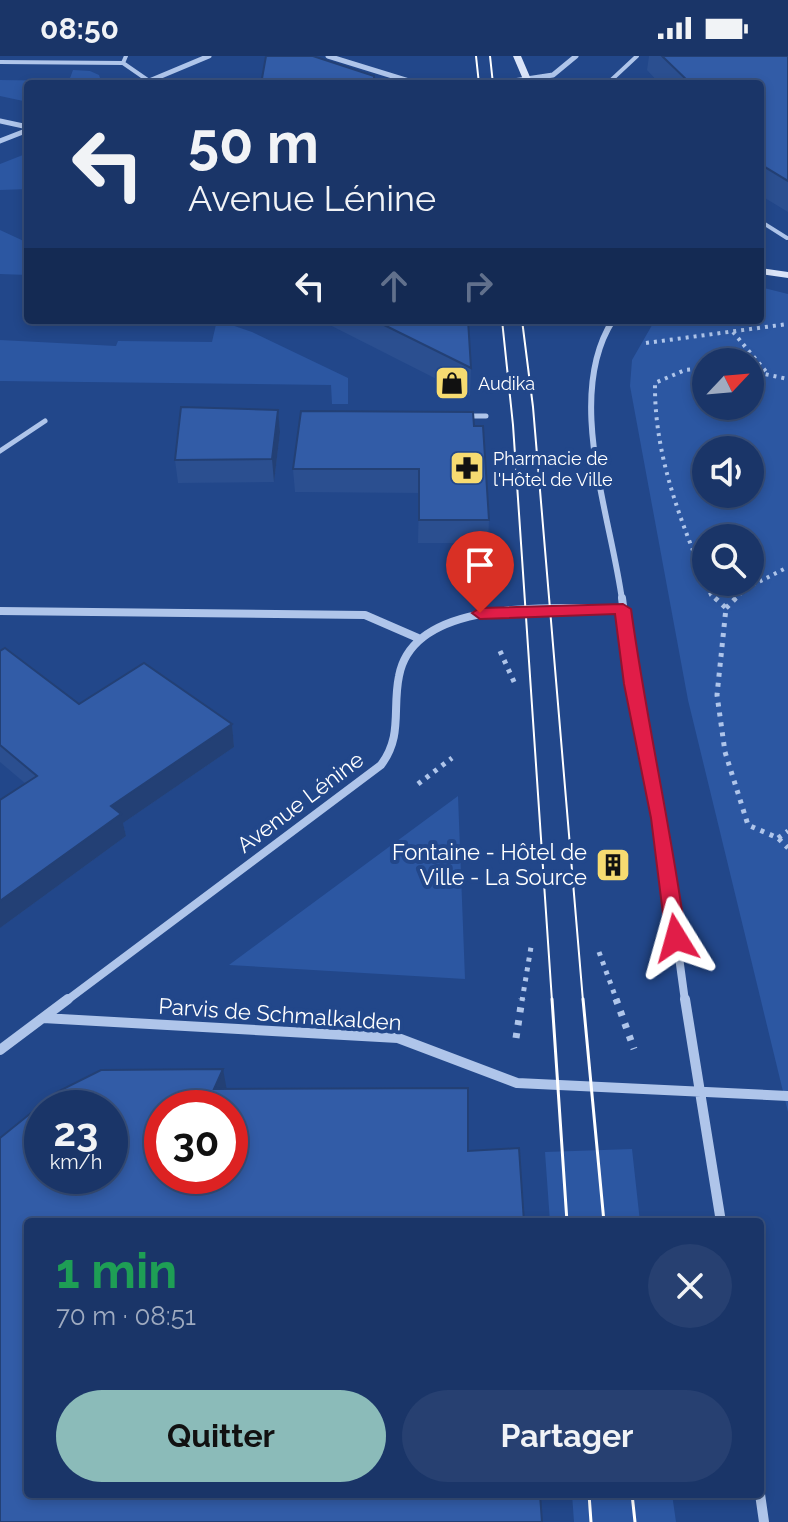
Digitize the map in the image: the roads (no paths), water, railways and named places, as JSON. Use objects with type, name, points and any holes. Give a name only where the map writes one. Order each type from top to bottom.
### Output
[{"type":"street","points":[[151,80],[209,56]]},
{"type":"street","points":[[328,56],[406,80]]},
{"type":"street","points":[[517,56],[527,80]]},
{"type":"street","points":[[535,80],[553,75],[576,56]]},
{"type":"street","points":[[0,121],[24,128]]},
{"type":"street","points":[[0,141],[24,131]]},
{"type":"street","points":[[764,272],[788,275]]},
{"type":"street","points":[[610,324],[600,340],[591,373],[594,447],[633,684],[660,818],[698,1091],[720,1218]]},
{"type":"street","points":[[0,611],[365,615],[418,638],[442,625],[480,613],[623,609]]},
{"type":"street","name":"Avenue Lénine","points":[[0,1050],[381,765],[397,743],[398,667],[402,655],[418,638]]},
{"type":"street","name":"Parvis de Schmalkalden","points":[[43,1018],[398,1038],[517,1083],[788,1096]]},
{"type":"street","points":[[761,1498],[764,1522]]},
{"type":"lane","points":[[123,63],[126,56]]},
{"type":"lane","points":[[611,80],[637,56]]},
{"type":"lane","points":[[0,62],[123,63],[148,80]]},
{"type":"lane","points":[[764,224],[787,238]]},
{"type":"lane","points":[[455,416],[486,416]]},
{"type":"lane","points":[[0,451],[45,421]]},
{"type":"tram line","points":[[476,56],[479,80]]},
{"type":"tram line","points":[[490,56],[493,80]]},
{"type":"tram line","points":[[502,324],[513,425],[552,1001]]},
{"type":"tram line","points":[[523,324],[533,407],[583,1001]]},
{"type":"tram line","points":[[552,999],[567,1218]]},
{"type":"tram line","points":[[583,999],[604,1218]]},
{"type":"tram line","points":[[589,1498],[591,1522]]},
{"type":"tram line","points":[[632,1498],[635,1522]]},
{"type":"place","name":"Audika","points":[[452,383]]},
{"type":"place","name":"Pharmacie de l'Hôtel de Ville","points":[[467,468]]},
{"type":"place","name":"Fontaine - Hôtel de Ville - La Source","points":[[613,865]]}]
